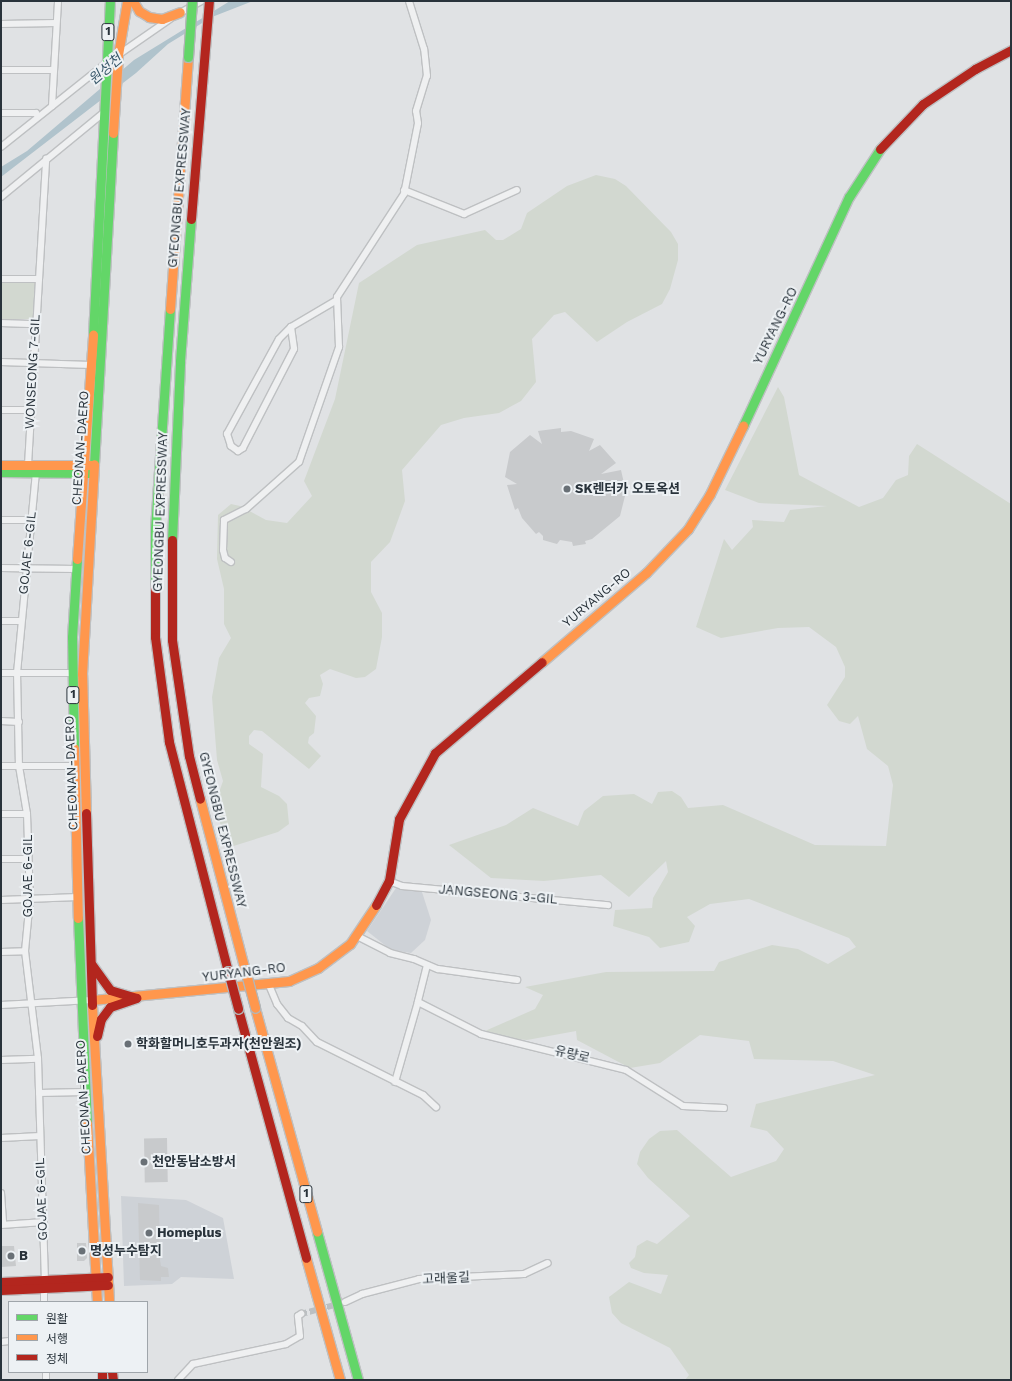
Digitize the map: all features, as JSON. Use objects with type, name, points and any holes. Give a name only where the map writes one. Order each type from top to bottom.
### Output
[{"type":"main road","name":"1","points":[[103,110],[110,1]]},
{"type":"main road","name":"1","points":[[118,55],[127,1]]},
{"type":"main road","points":[[133,1],[139,11],[149,17],[162,19],[180,12]]},
{"type":"main road","name":"GYEONGBU EXPRESSWAY","points":[[192,1],[155,529],[155,637],[169,742],[238,1009],[340,1380]]},
{"type":"main road","name":"GYEONGBU EXPRESSWAY","points":[[209,1],[180,361],[172,529],[172,640],[189,756],[255,1008],[358,1380]]},
{"type":"main road","name":"YURYANG-RO","points":[[92,1000],[136,998],[269,985],[304,976],[318,968],[357,936],[371,917],[389,881],[399,820],[435,754],[646,573],[688,529],[710,494],[814,279],[850,197],[874,155],[923,104],[975,69],[1011,50]]},
{"type":"main road","name":"CHEONAN-DAERO","points":[[109,1301],[94,1048],[82,674],[118,55]]},
{"type":"main road","name":"CHEONAN-DAERO","points":[[97,1301],[80,1001],[73,766],[72,673],[76,570],[91,365],[103,110]]},
{"type":"main road","points":[[1,465],[28,464],[83,469]]},
{"type":"main road","points":[[1,472],[94,469]]},
{"type":"main road","points":[[91,963],[110,990],[136,998]]},
{"type":"main road","points":[[94,1048],[101,1019],[110,1007],[136,998]]},
{"type":"main road","points":[[1,1290],[44,1284],[108,1281]]},
{"type":"main road","points":[[1,1282],[44,1284]]},
{"type":"street","points":[[52,106],[58,1]]},
{"type":"street","points":[[1,147],[52,106],[105,68],[118,55],[180,12],[201,1]]},
{"type":"street","points":[[291,327],[294,349],[243,448],[238,451],[231,446],[227,434],[279,339],[291,327],[337,300],[404,190],[418,123],[416,112],[427,76],[424,49],[409,1]]},
{"type":"street","points":[[1,24],[56,23]]},
{"type":"street","points":[[1,70],[54,70]]},
{"type":"street","points":[[1,196],[103,110]]},
{"type":"street","points":[[1,113],[36,113],[38,117]]},
{"type":"street","name":"WONSEONG 7-GIL","points":[[28,464],[46,159]]},
{"type":"street","points":[[404,190],[464,214],[517,190]]},
{"type":"street","points":[[1,279],[39,279]]},
{"type":"street","points":[[231,562],[225,558],[223,550],[224,520],[246,510],[299,462],[338,347],[337,300]]},
{"type":"street","points":[[1,323],[36,324]]},
{"type":"street","points":[[1,362],[91,365]]},
{"type":"street","points":[[1,410],[32,410]]},
{"type":"street","name":"GOJAE 6-GIL","points":[[36,472],[28,567],[20,621],[17,672],[19,766],[27,814],[30,899],[25,950],[29,1003],[38,1059],[44,1222],[44,1301]]},
{"type":"street","points":[[1,520],[32,520]]},
{"type":"street","points":[[1,568],[28,567],[76,570]]},
{"type":"street","points":[[1,621],[20,621]]},
{"type":"street","points":[[1,673],[72,673]]},
{"type":"street","points":[[1,721],[19,722]]},
{"type":"street","points":[[1,766],[73,766]]},
{"type":"street","points":[[1,814],[27,814]]},
{"type":"street","points":[[1,859],[28,858]]},
{"type":"street","name":"JANGSEONG 3-GIL","points":[[389,881],[402,886],[608,905]]},
{"type":"street","points":[[1,900],[78,897]]},
{"type":"street","points":[[357,936],[390,954],[427,965],[458,973],[517,980]]},
{"type":"street","points":[[1,952],[25,950]]},
{"type":"street","points":[[395,1082],[427,965]]},
{"type":"street","points":[[269,985],[277,1004],[288,1018],[302,1026],[317,1042],[423,1095],[436,1107]]},
{"type":"street","points":[[1,1005],[92,1000]]},
{"type":"street","name":"유량로","points":[[418,1002],[489,1037],[626,1070],[683,1106],[724,1108]]},
{"type":"street","points":[[1,1060],[38,1059]]},
{"type":"street","points":[[39,1093],[84,1092]]},
{"type":"street","points":[[1,1138],[40,1136]]},
{"type":"street","points":[[1,1193],[2,1225],[44,1222]]},
{"type":"street","name":"고래울길","points":[[345,1302],[362,1294],[419,1279],[524,1274],[548,1263]]},
{"type":"street","points":[[178,1380],[193,1364],[286,1344],[300,1336],[298,1316],[301,1314]]},
{"type":"shaded area","points":[[596,175],[615,179],[626,186],[671,232],[678,244],[678,260],[670,289],[662,304],[627,322],[597,342],[565,312],[554,315],[532,339],[536,382],[521,401],[499,413],[464,418],[441,425],[402,470],[405,501],[390,542],[371,562],[371,592],[382,613],[382,637],[376,669],[365,677],[356,678],[330,669],[320,675],[323,684],[320,696],[309,698],[305,703],[316,716],[314,733],[309,737],[308,743],[321,756],[309,769],[262,731],[254,730],[249,736],[249,744],[263,754],[261,787],[279,796],[287,804],[289,824],[278,832],[227,848],[215,804],[223,781],[217,760],[212,697],[219,658],[231,638],[224,624],[224,589],[217,559],[218,515],[231,504],[240,506],[266,520],[287,523],[312,496],[304,481],[335,399],[359,283],[417,245],[485,230],[496,240],[503,240],[521,229],[527,213],[567,186]]},
{"type":"shaded area","points":[[1,281],[39,282],[42,285],[41,315],[36,319],[1,319]]},
{"type":"shaded area","points":[[778,387],[784,397],[799,475],[859,507],[883,498],[896,480],[908,475],[909,456],[917,444],[1011,504],[1011,1380],[685,1380],[689,1375],[670,1348],[621,1323],[612,1313],[609,1297],[629,1282],[661,1294],[668,1275],[644,1273],[631,1268],[629,1263],[635,1257],[637,1246],[647,1240],[657,1244],[690,1216],[648,1178],[637,1164],[640,1152],[649,1139],[660,1131],[677,1130],[731,1177],[776,1161],[784,1149],[767,1131],[750,1127],[756,1104],[875,1075],[833,1061],[754,1059],[749,1041],[700,1035],[660,1063],[630,1068],[577,1040],[576,1031],[527,1040],[506,1038],[485,1031],[535,1009],[543,995],[525,987],[606,972],[714,971],[719,962],[772,945],[798,949],[828,964],[856,947],[849,938],[749,899],[710,904],[687,917],[695,926],[689,942],[660,948],[649,937],[613,926],[615,910],[652,908],[653,898],[668,872],[666,861],[629,897],[601,875],[544,881],[491,878],[449,845],[506,825],[533,808],[578,826],[584,811],[603,796],[634,794],[652,804],[658,792],[672,791],[681,797],[688,808],[723,805],[815,845],[886,846],[893,785],[888,766],[867,749],[858,716],[850,724],[839,721],[827,705],[845,677],[845,667],[836,647],[809,627],[778,628],[721,638],[696,627],[724,539],[732,550],[753,527],[752,520],[784,522],[790,510],[827,506],[759,503],[725,490]]},
{"type":"shaded area","points":[[396,888],[422,892],[431,920],[425,940],[411,953],[391,950],[367,931]]},
{"type":"shaded area","points":[[121,1196],[186,1200],[223,1218],[234,1279],[181,1277],[172,1284],[124,1286]]},
{"type":"water","points":[[230,1],[253,1],[212,17],[168,44],[136,73],[1,177],[1,167],[27,151],[134,60]]},
{"type":"building","name":"SK렌터카 오토옥션","points":[[561,428],[561,432],[571,431],[594,439],[589,451],[600,445],[616,463],[601,474],[621,470],[626,492],[620,516],[592,539],[585,541],[586,544],[573,546],[572,542],[560,540],[557,544],[543,540],[543,536],[539,532],[536,534],[522,518],[518,508],[515,510],[507,485],[517,484],[505,477],[510,452],[530,435],[542,444],[538,431]]},
{"type":"building","name":"천안동남소방서","points":[[144,1138],[167,1138],[168,1182],[145,1182]]},
{"type":"building","name":"Homeplus","points":[[138,1203],[159,1205],[160,1260],[161,1266],[168,1268],[169,1277],[161,1277],[161,1281],[140,1280]]},
{"type":"building","name":"명성누수탐지","points":[[77,1243],[86,1243],[87,1258],[84,1261],[77,1261]]},
{"type":"building","points":[[1,1246],[14,1246],[16,1266],[1,1267]]},
{"type":"tunnel","points":[[301,1314],[338,1304]]},
{"type":"traffic: fast","points":[[93,335],[110,1]]},
{"type":"traffic: fast","points":[[188,57],[192,1]]},
{"type":"traffic: fast","points":[[94,464],[113,133]]},
{"type":"traffic: fast","points":[[743,426],[849,197],[880,149]]},
{"type":"traffic: fast","points":[[172,540],[180,361],[191,219]]},
{"type":"traffic: fast","points":[[155,587],[155,529],[170,309]]},
{"type":"traffic: fast","points":[[1,472],[90,473]]},
{"type":"traffic: fast","points":[[74,748],[72,637],[77,559]]},
{"type":"traffic: fast","points":[[78,918],[87,1123]]},
{"type":"traffic: fast","points":[[317,1232],[358,1380]]},
{"type":"traffic: slow","points":[[113,133],[118,55],[127,1]]},
{"type":"traffic: slow","points":[[133,1],[139,11],[149,17],[162,19],[180,12]]},
{"type":"traffic: slow","points":[[170,309],[188,57]]},
{"type":"traffic: slow","points":[[77,559],[93,335]]},
{"type":"traffic: slow","points":[[542,662],[646,573],[688,529],[710,494],[743,426]]},
{"type":"traffic: slow","points":[[86,813],[82,674],[94,464]]},
{"type":"traffic: slow","points":[[1,465],[91,465]]},
{"type":"traffic: slow","points":[[74,748],[78,918]]},
{"type":"traffic: slow","points":[[200,799],[245,970]]},
{"type":"traffic: slow","points":[[92,1000],[289,981],[318,968],[350,944],[376,905]]},
{"type":"traffic: slow","points":[[245,970],[255,1008]]},
{"type":"traffic: slow","points":[[92,1005],[109,1301]]},
{"type":"traffic: slow","points":[[255,1008],[317,1232]]},
{"type":"traffic: slow","points":[[87,1123],[97,1301]]},
{"type":"traffic: slow","points":[[306,1258],[340,1380]]},
{"type":"traffic: jam","points":[[191,219],[209,1]]},
{"type":"traffic: jam","points":[[880,149],[923,104],[975,69],[1011,50]]},
{"type":"traffic: jam","points":[[172,540],[172,640],[189,756],[200,799]]},
{"type":"traffic: jam","points":[[155,587],[155,637],[169,742],[228,971]]},
{"type":"traffic: jam","points":[[376,905],[389,881],[399,819],[435,753],[542,662]]},
{"type":"traffic: jam","points":[[86,813],[92,1005]]},
{"type":"traffic: jam","points":[[92,965],[110,990],[136,998]]},
{"type":"traffic: jam","points":[[228,971],[238,1009]]},
{"type":"traffic: jam","points":[[97,1036],[101,1019],[110,1007],[136,998]]},
{"type":"traffic: jam","points":[[238,1009],[306,1258]]},
{"type":"traffic: jam","points":[[1,1282],[108,1277]]},
{"type":"traffic: jam","points":[[1,1290],[108,1285]]},
{"type":"traffic: jam","points":[[102,1373],[102,1380]]},
{"type":"traffic: jam","points":[[112,1373],[113,1380]]},
{"type":"place","name":"SK렌터카 오토옥션","points":[[567,489]]},
{"type":"place","name":"학화할머니호두과자(천안원조)","points":[[128,1044]]},
{"type":"place","name":"천안동남소방서","points":[[144,1162]]},
{"type":"place","name":"Homeplus","points":[[149,1233]]},
{"type":"place","name":"명성누수탐지","points":[[82,1251]]},
{"type":"place","name":"B","points":[[11,1256]]},
{"type":"water label","name":"원성천","points":[[105,69]]}]
